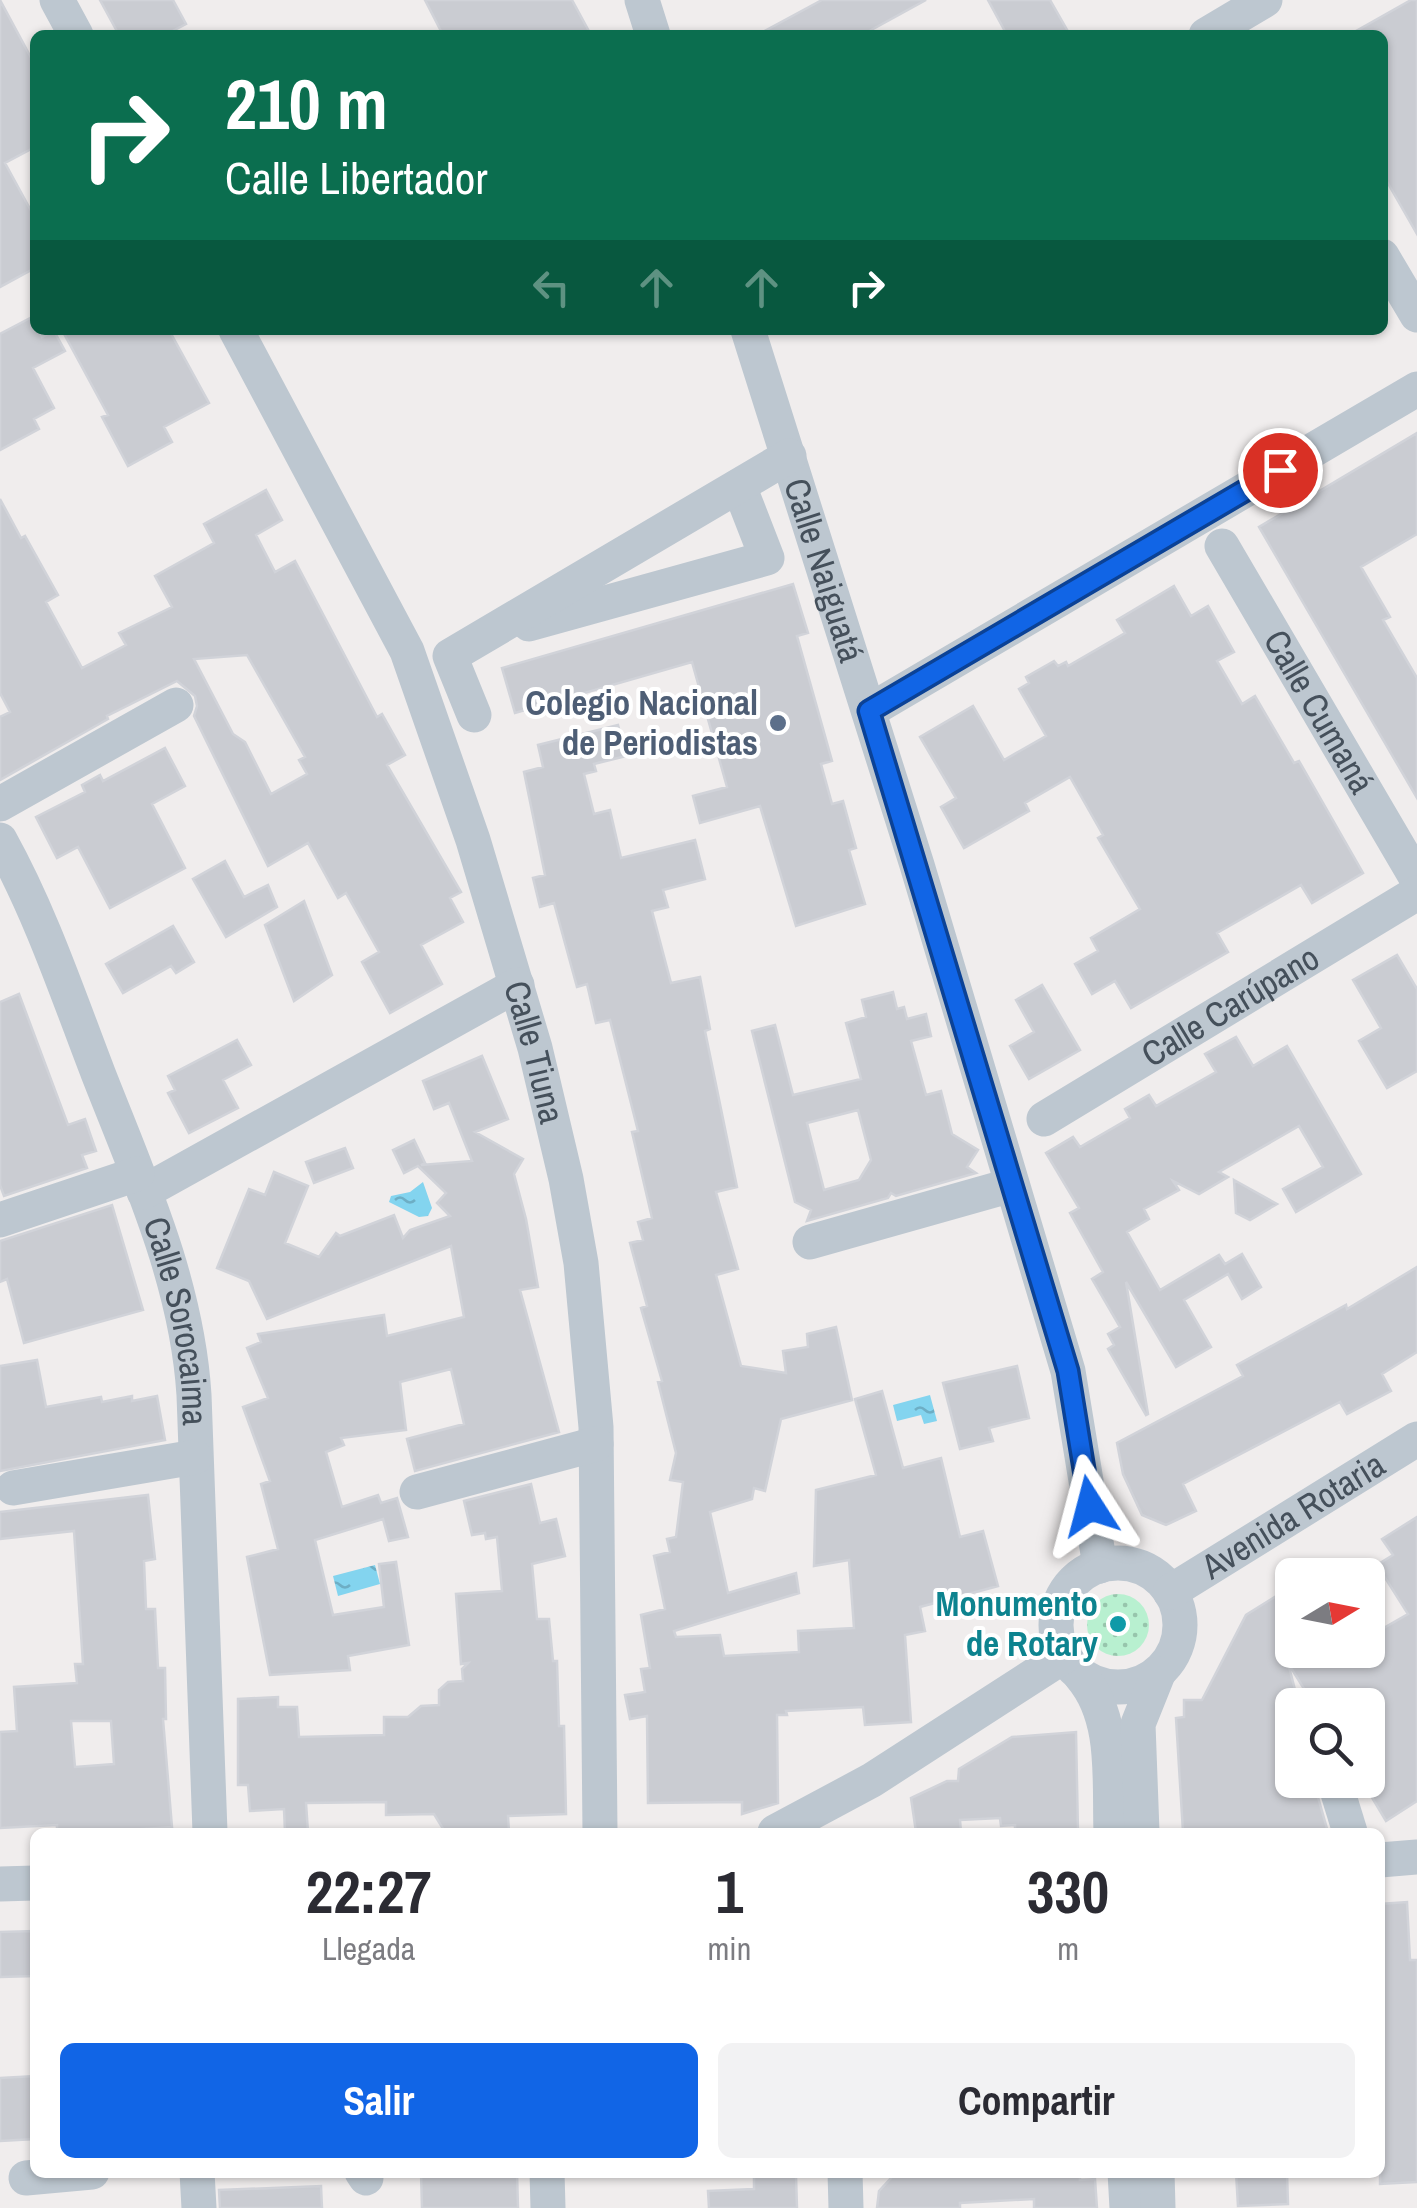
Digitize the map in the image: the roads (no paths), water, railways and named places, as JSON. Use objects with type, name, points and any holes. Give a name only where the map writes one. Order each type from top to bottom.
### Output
[{"type":"street","points":[[57,0],[73,30]]},
{"type":"street","points":[[642,0],[651,30]]},
{"type":"street","points":[[1215,30],[1248,12]]},
{"type":"street","points":[[1388,266],[1417,315]]},
{"type":"street","name":"Calle Tiuna","points":[[239,335],[407,651],[449,764],[517,985],[566,1179],[581,1263],[596,1444],[600,1828]]},
{"type":"street","name":"Calle Naiguatá","points":[[750,335],[869,711],[1068,1371],[1100,1566]]},
{"type":"street","points":[[869,711],[1417,389]]},
{"type":"street","points":[[474,715],[450,656],[789,456]]},
{"type":"street","points":[[485,636],[766,558],[738,486]]},
{"type":"street","name":"Calle Cumaná","points":[[1222,546],[1417,879]]},
{"type":"street","points":[[0,804],[176,705]]},
{"type":"street","name":"Calle Sorocaima","points":[[0,840],[54,957],[141,1183],[172,1274],[192,1356],[210,1828]]},
{"type":"street","name":"Calle Carúpano","points":[[1044,1120],[1417,893]]},
{"type":"street","points":[[0,1220],[141,1183],[517,985]]},
{"type":"street","points":[[810,1242],[1012,1184]]},
{"type":"street","name":"Avenida Rotaria","points":[[1170,1592],[1417,1439]]},
{"type":"street","points":[[416,1492],[596,1444]]},
{"type":"street","points":[[13,1488],[196,1457]]},
{"type":"street","points":[[1111,1828],[1105,1722],[1094,1694],[1057,1635],[1060,1602],[1079,1576],[1100,1566],[1125,1562],[1155,1574],[1170,1592],[1180,1616],[1176,1648],[1158,1674],[1138,1724],[1142,1828]]},
{"type":"street","points":[[1073,1666],[1112,1688],[1144,1683],[1158,1674]]},
{"type":"street","points":[[782,1828],[1073,1666]]},
{"type":"street","points":[[1340,1798],[1349,1828]]},
{"type":"street","points":[[1385,1860],[1417,1857]]},
{"type":"street","points":[[0,1884],[30,1883]]},
{"type":"street","points":[[26,2178],[30,2178]]},
{"type":"street","points":[[197,2178],[199,2208]]},
{"type":"street","points":[[547,2178],[548,2208]]},
{"type":"street","points":[[844,2178],[846,2208]]},
{"type":"street","points":[[1126,2178],[1127,2208]]},
{"type":"street","points":[[1157,2178],[1158,2208]]},
{"type":"water","points":[[423,1182],[432,1208],[428,1216],[419,1217],[389,1202],[391,1196],[410,1192]]},
{"type":"water","points":[[930,1395],[937,1421],[924,1424],[921,1415],[897,1421],[893,1405]]},
{"type":"water","points":[[375,1565],[380,1584],[338,1596],[333,1576]]},
{"type":"place","name":"Colegio Nacional de Periodistas","points":[[778,723]]},
{"type":"place","name":"Monumento de Rotary","points":[[1118,1624]]}]
